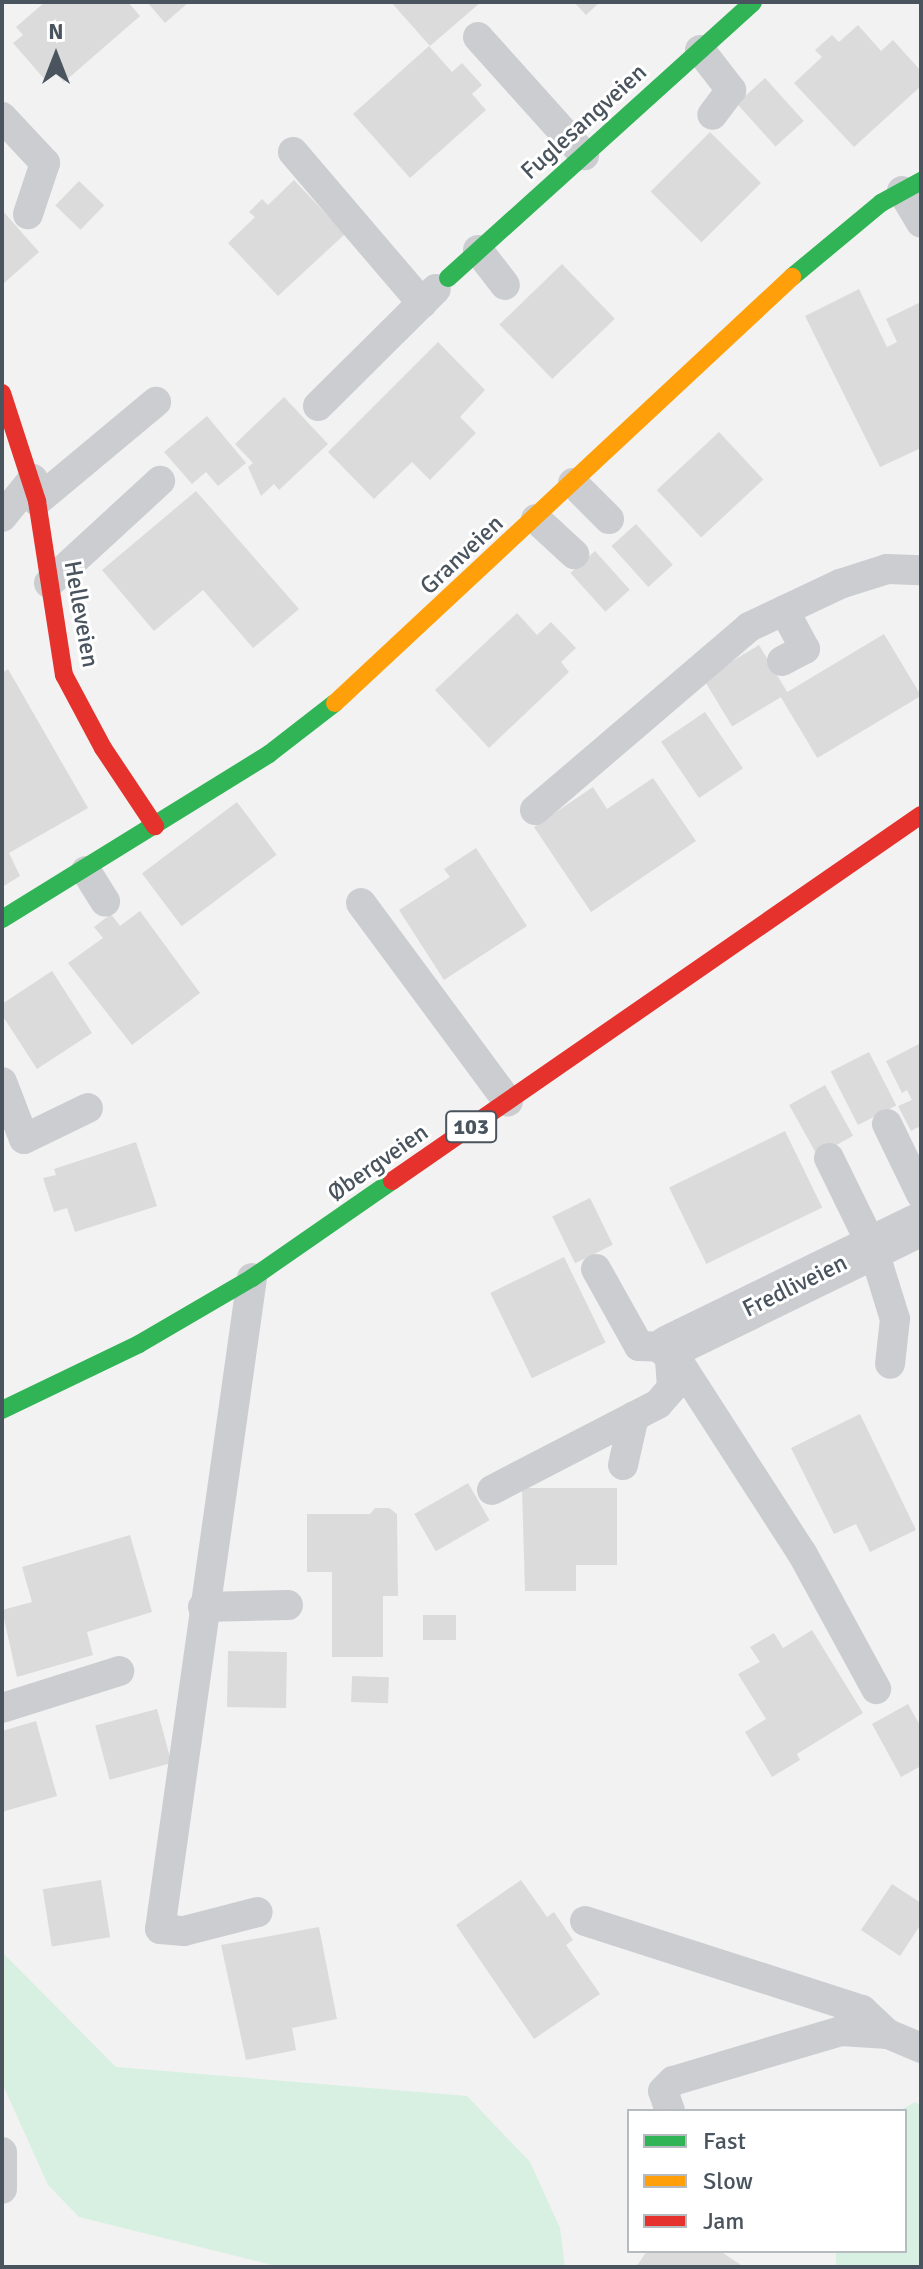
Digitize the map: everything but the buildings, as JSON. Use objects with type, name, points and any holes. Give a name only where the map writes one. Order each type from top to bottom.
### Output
[{"type":"street","name":"Fuglesangveien","points":[[448,278],[753,2]]},
{"type":"street","name":"Granveien","points":[[2,919],[86,871],[269,754],[364,681],[759,304],[912,186]]},
{"type":"street","name":"Helleveien","points":[[2,393],[35,490],[64,675],[103,748],[155,826]]},
{"type":"street","name":"Øbergveien","points":[[2,1410],[139,1344],[252,1278],[921,815]]},
{"type":"street","name":"Fredliveien","points":[[669,1347],[921,1224]]},
{"type":"lane","points":[[478,37],[584,155]]},
{"type":"lane","points":[[700,50],[731,90],[712,115]]},
{"type":"lane","points":[[2,117],[45,163],[28,214]]},
{"type":"lane","points":[[293,152],[422,303]]},
{"type":"lane","points":[[912,186],[921,223]]},
{"type":"lane","points":[[478,250],[505,285]]},
{"type":"lane","points":[[318,406],[448,278]]},
{"type":"lane","points":[[2,517],[156,402]]},
{"type":"lane","points":[[49,583],[160,481]]},
{"type":"lane","points":[[573,483],[609,519]]},
{"type":"lane","points":[[536,519],[574,554]]},
{"type":"lane","points":[[535,810],[658,708],[695,669],[749,627],[887,569],[921,570]]},
{"type":"lane","points":[[782,661],[805,649],[784,610]]},
{"type":"lane","points":[[86,871],[105,902]]},
{"type":"lane","points":[[361,903],[508,1102]]},
{"type":"lane","points":[[2,1082],[24,1139],[88,1108]]},
{"type":"lane","points":[[887,1124],[921,1194]]},
{"type":"lane","points":[[829,1158],[873,1248],[895,1319],[890,1364]]},
{"type":"lane","points":[[596,1269],[639,1346],[669,1347]]},
{"type":"lane","points":[[252,1278],[242,1377],[203,1607],[160,1929],[184,1931],[258,1912]]},
{"type":"lane","points":[[492,1490],[658,1404],[672,1388],[669,1347]]},
{"type":"lane","points":[[669,1347],[802,1553],[876,1689]]},
{"type":"lane","points":[[623,1465],[634,1416]]},
{"type":"lane","points":[[203,1607],[288,1605]]},
{"type":"lane","points":[[2,1708],[119,1671]]},
{"type":"lane","points":[[585,1921],[862,2010],[888,2034]]},
{"type":"lane","points":[[669,2109],[663,2091],[673,2081],[841,2031],[888,2034],[921,2048]]},
{"type":"lane","points":[[2,2152],[2,2189]]},
{"type":"green space","points":[[2,1952],[116,2067],[467,2096],[530,2162],[560,2228],[565,2267],[280,2267],[79,2217],[48,2185],[2,2083]]},
{"type":"green space","points":[[915,2102],[921,2106],[921,2267],[836,2267],[836,2253],[907,2253],[907,2109],[903,2109]]},
{"type":"traffic: fast","points":[[448,278],[753,2]]},
{"type":"traffic: fast","points":[[792,277],[881,203],[921,181]]},
{"type":"traffic: fast","points":[[2,919],[269,754],[335,703]]},
{"type":"traffic: fast","points":[[2,1410],[139,1344],[252,1278],[392,1181]]},
{"type":"traffic: slow","points":[[335,703],[792,277]]},
{"type":"traffic: jam","points":[[2,393],[37,501],[64,675],[103,748],[155,826]]},
{"type":"traffic: jam","points":[[392,1181],[921,815]]}]
